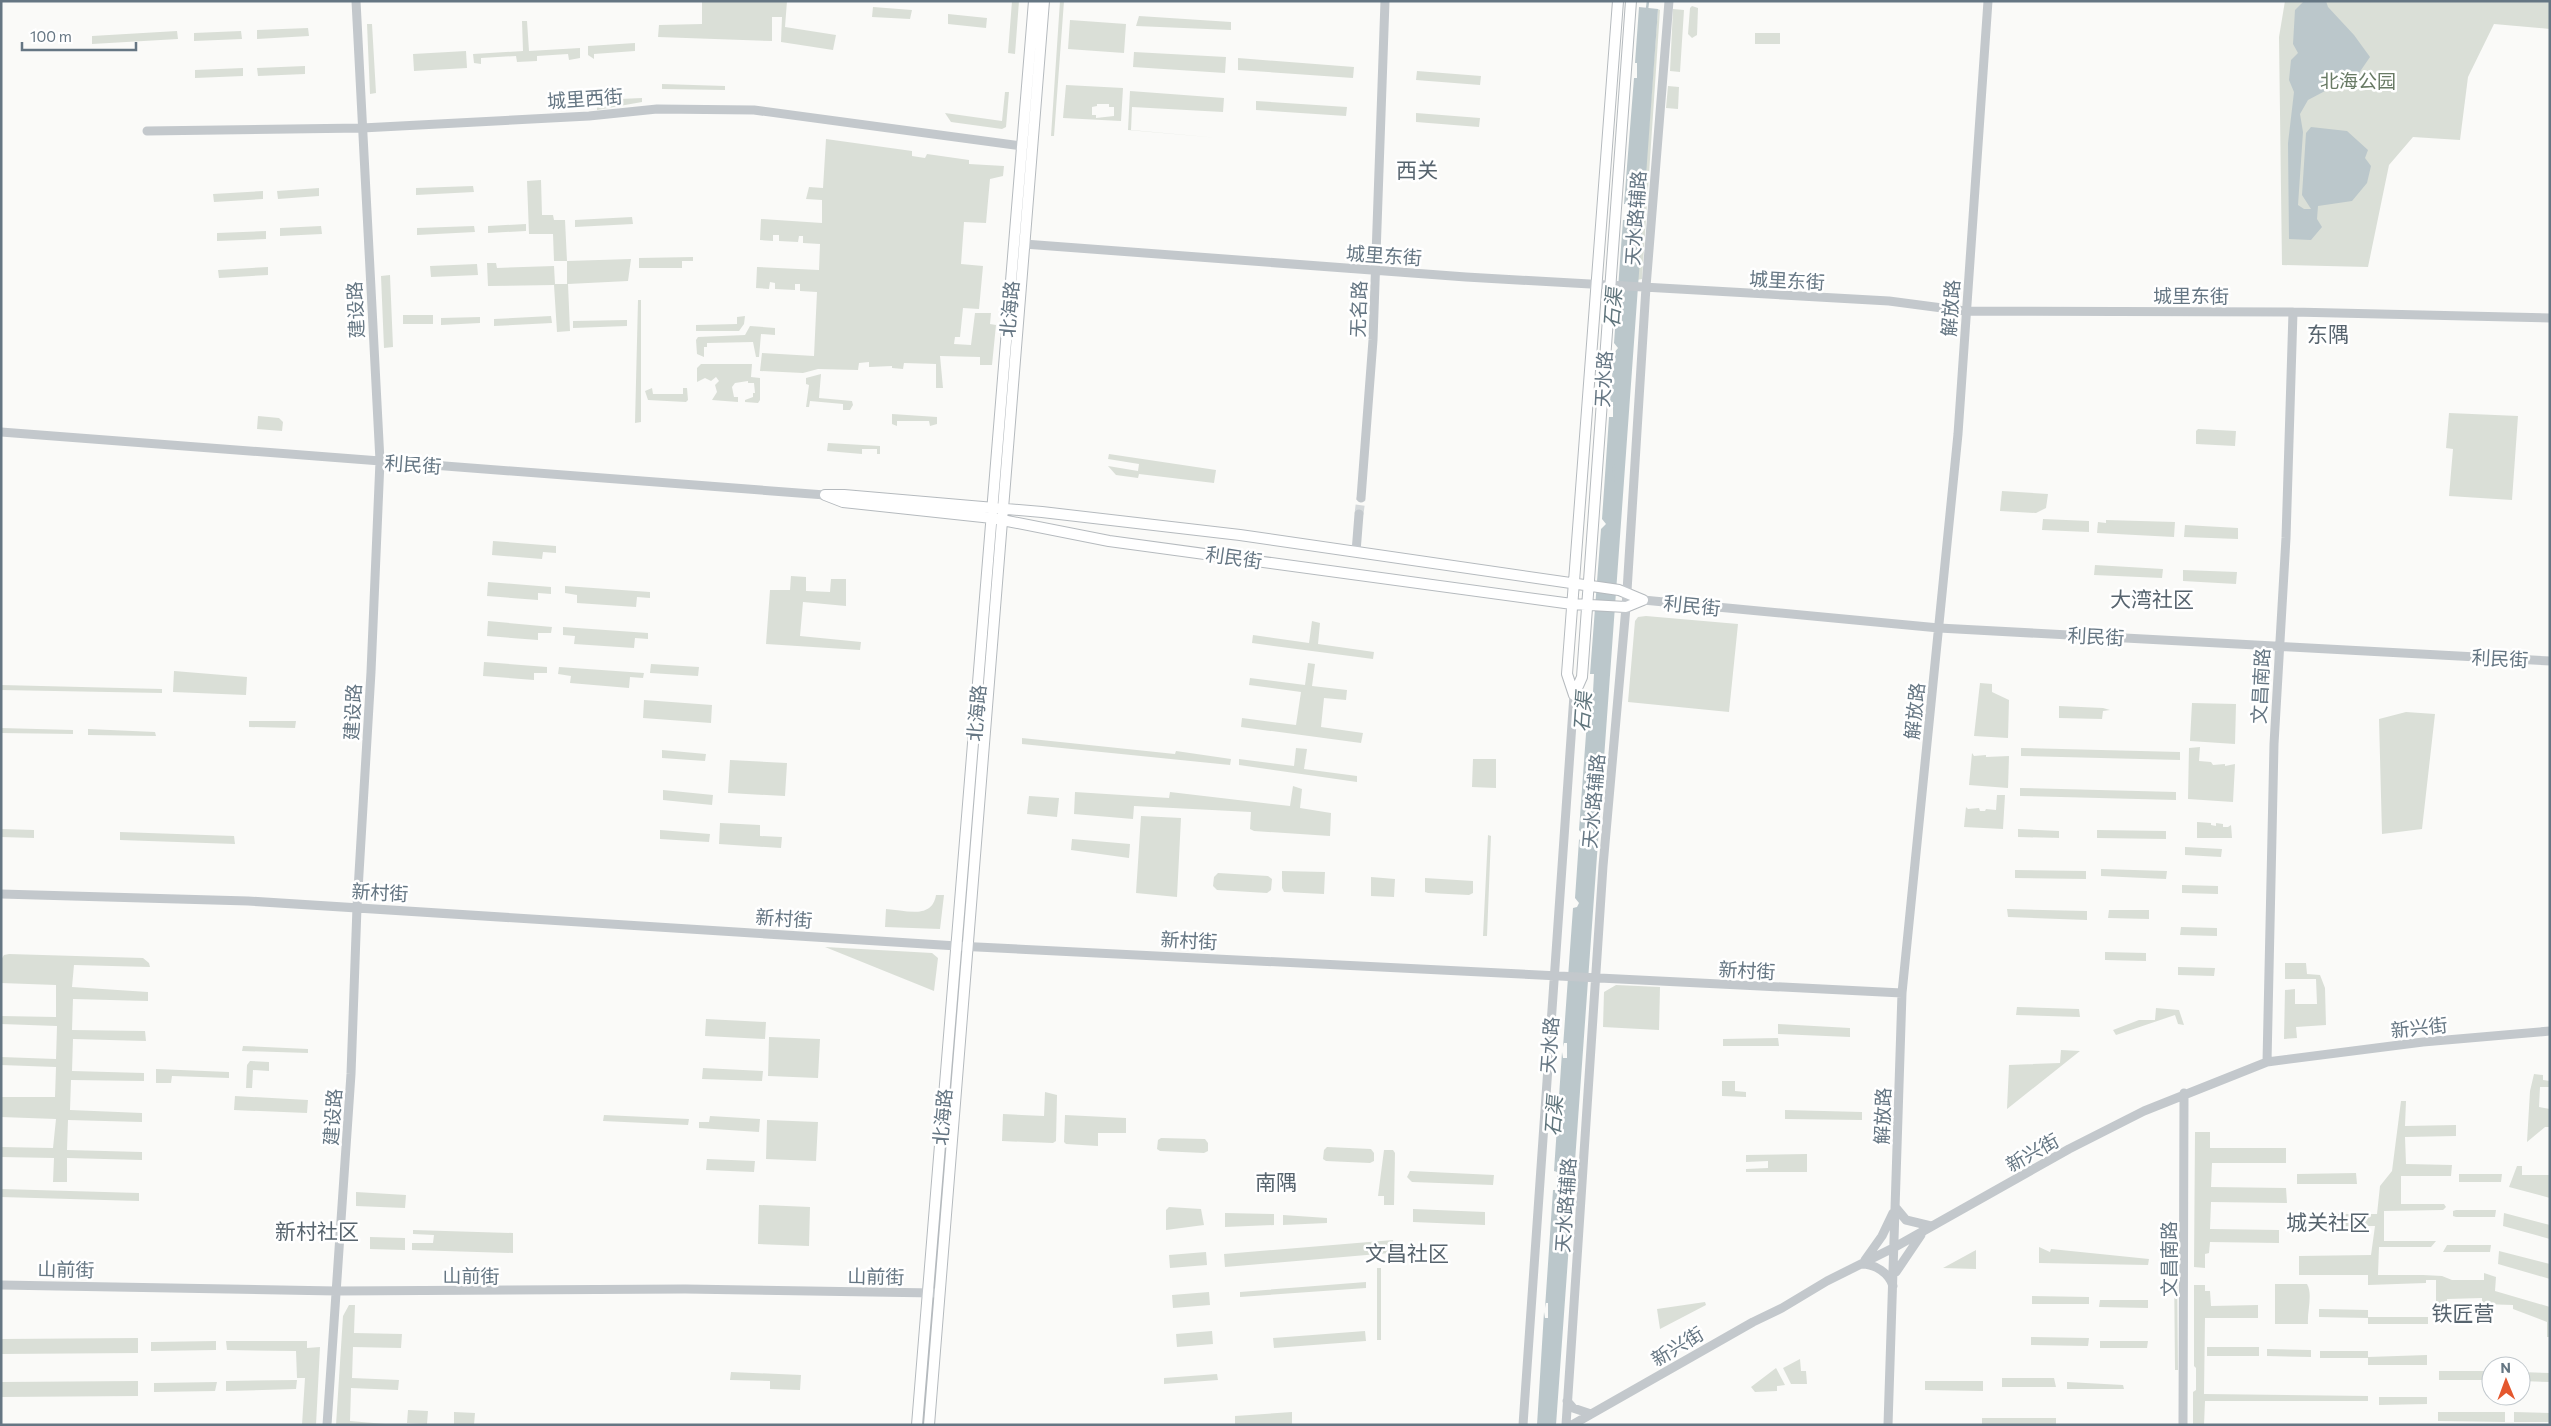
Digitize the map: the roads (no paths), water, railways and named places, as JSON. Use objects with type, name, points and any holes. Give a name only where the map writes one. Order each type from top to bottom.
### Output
[{"type":"main road","name":"北海路","points":[[929,1425],[968,945],[1022,146],[1034,1]]},
{"type":"main road","name":"北海路","points":[[917,1425],[956,946],[1024,244],[1044,1]]},
{"type":"main road","name":"天水路","points":[[1574,695],[1567,674],[1618,1]]},
{"type":"main road","name":"天水路","points":[[1574,695],[1582,677],[1593,588],[1631,1]]},
{"type":"main road","name":"利民街","points":[[826,495],[883,498],[998,514],[1109,541],[1572,604],[1622,607],[1643,600]]},
{"type":"main road","name":"利民街","points":[[998,514],[1042,512],[1240,535],[1622,591],[1643,600]]},
{"type":"street","name":"建设路","points":[[327,1425],[351,1074],[357,907],[371,672],[380,461],[356,1]]},
{"type":"street","name":"无名路","points":[[1361,498],[1370,393],[1376,270],[1385,1]]},
{"type":"street","name":"天水路辅路","points":[[1566,1425],[1594,977],[1604,866],[1622,607],[1641,287],[1669,1]]},
{"type":"street","name":"解放路","points":[[1888,1425],[1902,994],[1958,434],[1965,311],[1988,1]]},
{"type":"street","name":"城里西街","points":[[147,131],[362,128],[589,116],[657,109],[754,110],[1022,146]]},
{"type":"street","name":"城里东街","points":[[1024,244],[1597,285],[1889,301],[1965,311],[2293,312],[2550,318]]},
{"type":"street","name":"文昌南路","points":[[2267,1062],[2278,646],[2286,538],[2293,312]]},
{"type":"street","name":"利民街","points":[[1,432],[826,495]]},
{"type":"street","points":[[1356,552],[1359,514]]},
{"type":"street","name":"利民街","points":[[1643,600],[1938,628],[2550,661]]},
{"type":"street","name":"天水路","points":[[1523,1425],[1574,695]]},
{"type":"street","name":"新村街","points":[[1,894],[248,901],[956,946],[968,945],[1554,974],[1902,994]]},
{"type":"street","name":"新兴街","points":[[1572,1425],[1734,1332],[1895,1247],[2069,1149],[2184,1093],[2267,1062],[2423,1042],[2550,1031]]},
{"type":"street","name":"文昌南路","points":[[2183,1425],[2184,1093]]},
{"type":"street","points":[[1896,1207],[1906,1220],[1929,1228],[1905,1256],[1893,1282],[1883,1272],[1868,1264],[1861,1264],[1882,1236],[1896,1207]]},
{"type":"street","name":"山前街","points":[[1,1285],[336,1291],[685,1289],[940,1293]]},
{"type":"street","points":[[1568,1401],[1573,1408],[1591,1414]]},
{"type":"waterway","name":"石渠","points":[[1647,9],[1648,1]]},
{"type":"waterway","name":"石渠","points":[[1613,481],[1614,466]]},
{"type":"tunnel","points":[[1359,514],[1361,498]]},
{"type":"district","name":"西关","points":[[1417,169]]},
{"type":"district","name":"东隅","points":[[2328,333]]},
{"type":"district","name":"大湾社区","points":[[2152,598]]},
{"type":"district","name":"南隅","points":[[1276,1181]]},
{"type":"district","name":"城关社区","points":[[2328,1221]]},
{"type":"district","name":"新村社区","points":[[317,1230]]},
{"type":"district","name":"文昌社区","points":[[1407,1252]]},
{"type":"district","name":"铁匠营","points":[[2463,1312]]},
{"type":"park label","name":"北海公园","points":[[2358,80]]}]
